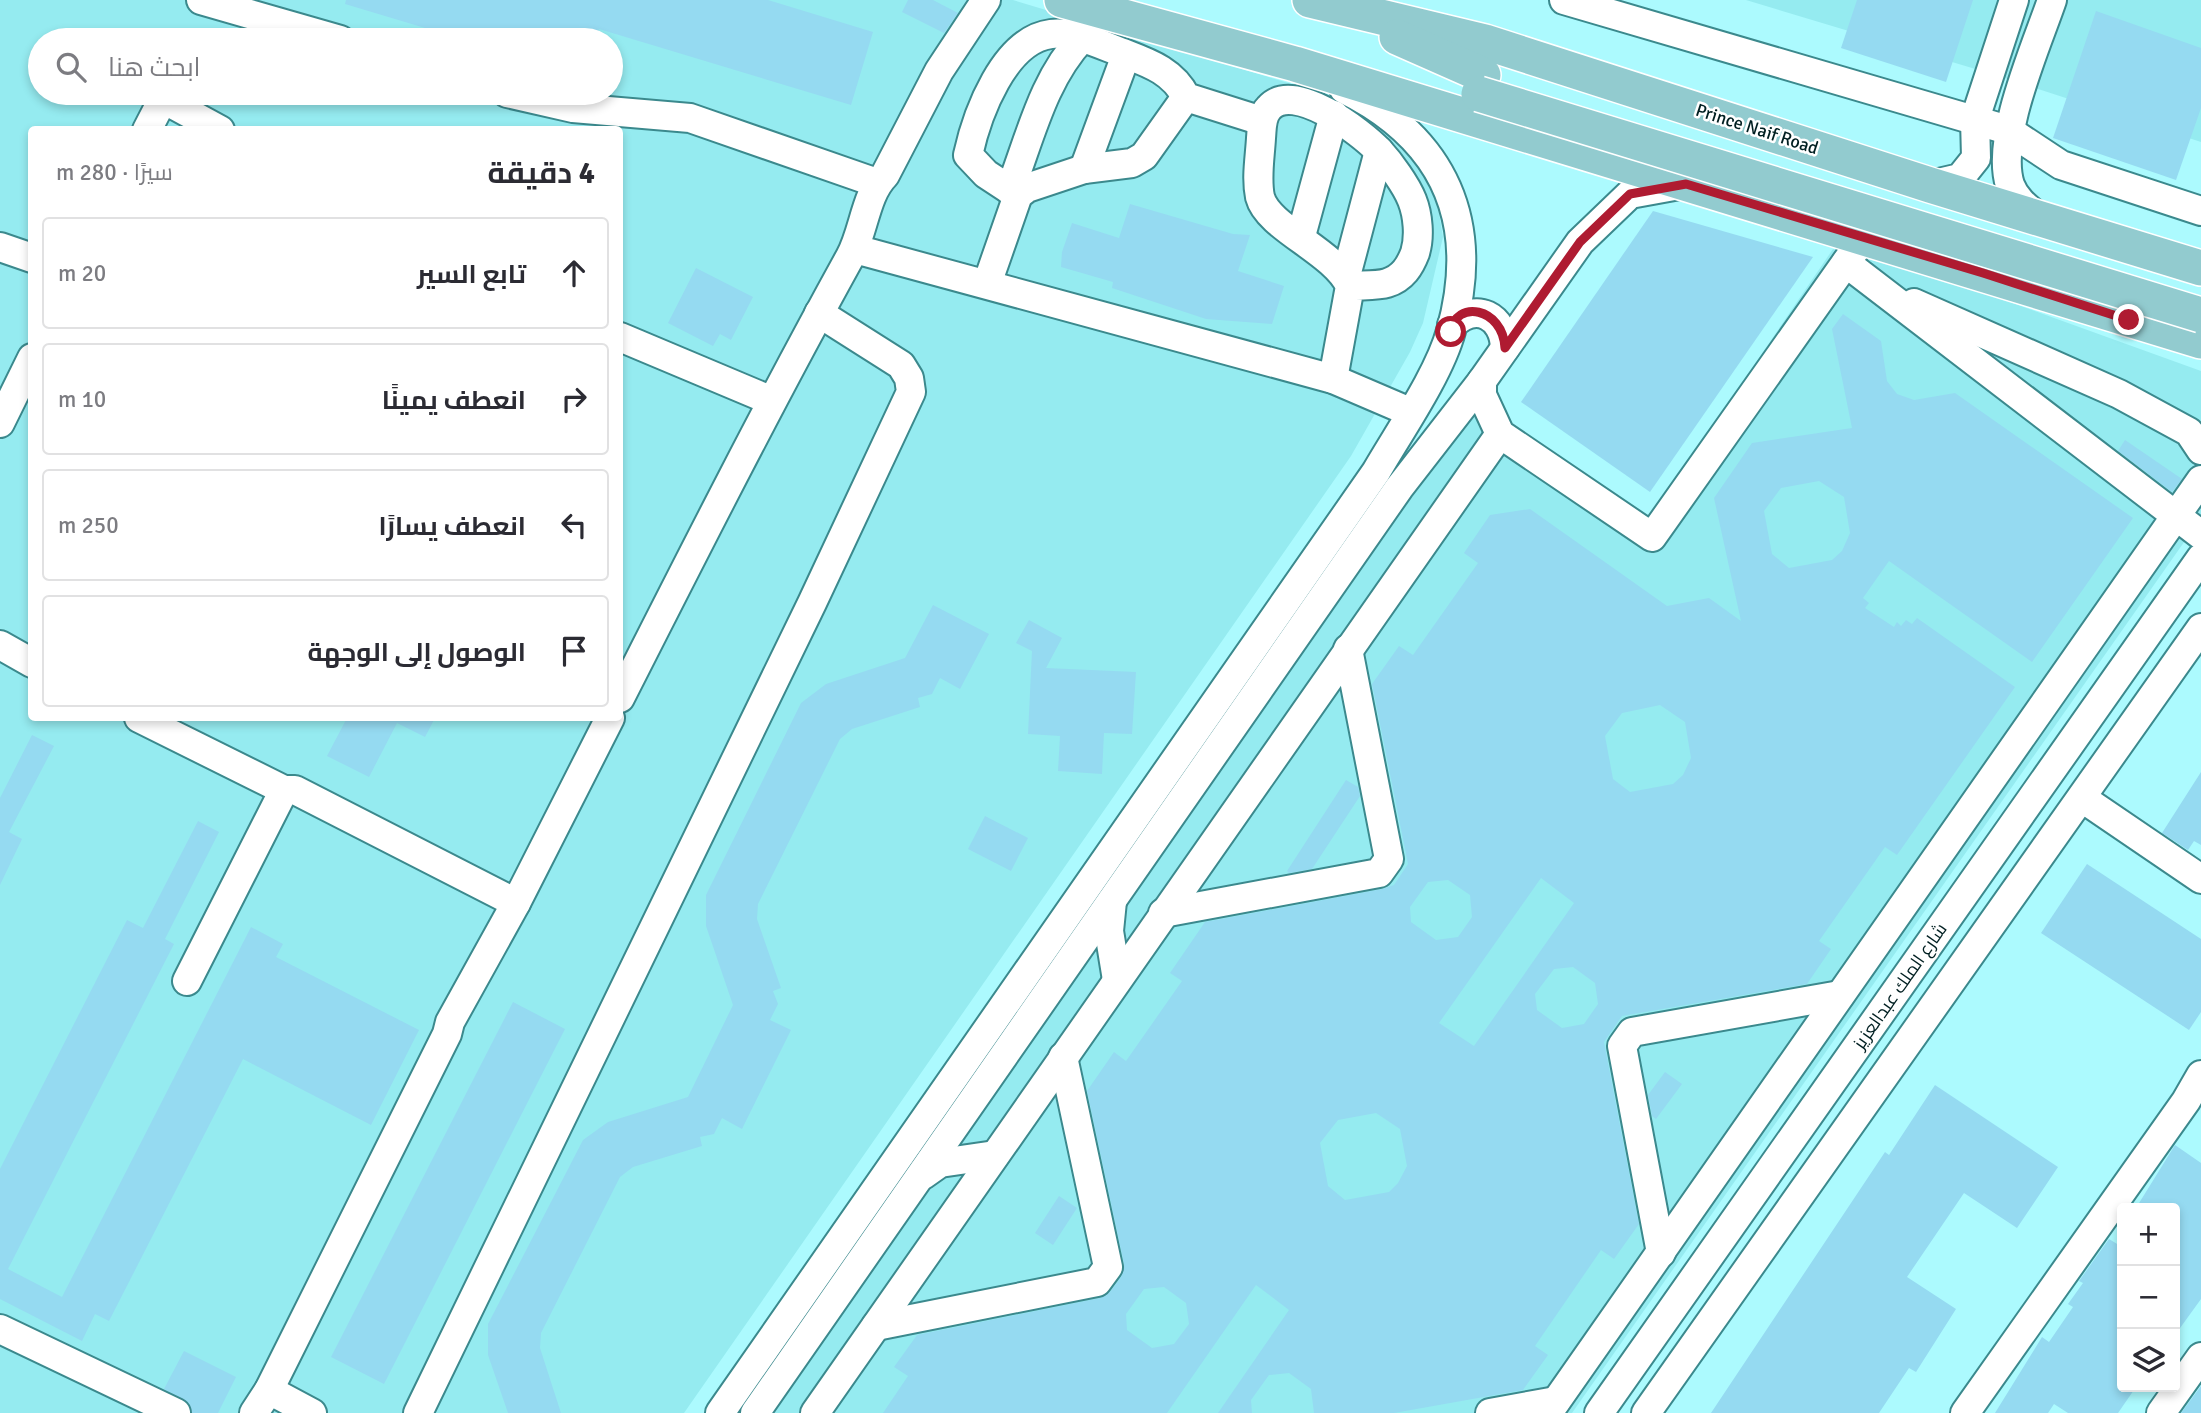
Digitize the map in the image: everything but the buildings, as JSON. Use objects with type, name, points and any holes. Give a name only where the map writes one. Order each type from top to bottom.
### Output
[{"type":"main road","points":[[1062,0],[1294,64],[1686,184],[1855,250],[2129,320],[2200,335]]},
{"type":"main road","points":[[1311,0],[1481,84],[2200,335]]},
{"type":"main road","name":"Prince Naif Road","points":[[1311,0],[1485,42],[1930,185],[2201,268]]},
{"type":"main road","points":[[1294,64],[1481,84],[2201,290]]},
{"type":"main road","points":[[2129,320],[2178,322],[2187,303],[2187,292],[2177,279],[2143,251]]},
{"type":"street","points":[[201,0],[298,28]]},
{"type":"street","points":[[623,692],[770,400],[855,249],[877,183],[885,175],[939,71],[986,0]]},
{"type":"street","points":[[1564,0],[1975,119],[2008,130],[2062,165],[2201,211]]},
{"type":"street","points":[[1930,185],[1960,178],[1969,170],[1976,150],[1975,119],[2014,0]]},
{"type":"street","points":[[2038,217],[2018,199],[2010,184],[2008,130],[2052,0]]},
{"type":"street","points":[[1014,193],[986,174],[968,155],[1004,64],[1019,48],[1036,37],[1054,33],[1082,38],[1163,70],[1178,82],[1186,97],[1262,121]]},
{"type":"street","points":[[987,284],[1048,87],[1063,58],[1082,38]]},
{"type":"street","points":[[1084,169],[1126,55]]},
{"type":"street","points":[[720,1413],[1376,472],[1436,365],[1452,325],[1460,278],[1457,213],[1445,182],[1428,152],[1396,121],[1361,97],[1294,64]]},
{"type":"street","points":[[1014,193],[1084,169],[1132,163],[1144,156],[1186,97]]},
{"type":"street","points":[[1283,100],[1296,100],[1334,115],[1379,151],[1412,199],[1418,227],[1417,247],[1410,266],[1401,276],[1387,283],[1348,281],[1301,236],[1277,220],[1261,198],[1258,179],[1262,121],[1269,107],[1283,100]]},
{"type":"street","points":[[149,126],[160,105]]},
{"type":"street","points":[[174,105],[213,126]]},
{"type":"street","points":[[560,105],[690,118],[877,183]]},
{"type":"street","points":[[1301,236],[1334,115]]},
{"type":"street","points":[[1332,379],[1348,281],[1379,151]]},
{"type":"street","points":[[755,1413],[1399,488],[1482,381],[1580,242],[1630,194],[1686,184]]},
{"type":"street","points":[[0,247],[28,256]]},
{"type":"street","points":[[855,249],[1332,379],[1410,412]]},
{"type":"street","points":[[1482,381],[1482,395],[1500,433],[1652,537],[1855,250],[1878,287],[2201,535]]},
{"type":"street","points":[[1878,287],[2119,394],[2189,432],[2201,450]]},
{"type":"street","points":[[1452,325],[1462,315],[1476,311],[1490,315],[1500,325],[1505,348]]},
{"type":"street","points":[[418,1413],[800,628],[911,392],[909,378],[901,365],[819,313]]},
{"type":"street","points":[[623,338],[770,400]]},
{"type":"street","points":[[0,423],[28,366]]},
{"type":"street","points":[[815,1413],[1063,1057],[1119,964],[1163,913],[1500,433]]},
{"type":"street","points":[[1490,1413],[1552,1407],[1600,1335],[1661,1253],[2178,517],[2201,480]]},
{"type":"street","name":"شارع الملك عبدالعزيز","points":[[1599,1413],[2201,558]]},
{"type":"street","points":[[1646,1413],[2201,628]]},
{"type":"street","points":[[0,645],[28,661]]},
{"type":"street","points":[[1163,913],[1379,873],[1389,859],[1348,649]]},
{"type":"street","points":[[145,721],[284,790],[295,790],[516,903]]},
{"type":"street","points":[[312,1413],[261,1401],[447,1034],[450,1022],[516,903],[608,721]]},
{"type":"street","points":[[187,981],[284,790]]},
{"type":"street","points":[[2082,798],[2201,879]]},
{"type":"street","points":[[1112,901],[1119,964]]},
{"type":"street","points":[[1661,1253],[1622,1045],[1632,1032],[1840,995]]},
{"type":"street","points":[[876,1326],[1097,1282],[1108,1268],[1063,1057]]},
{"type":"street","points":[[1965,1413],[2194,1107],[2201,1075]]},
{"type":"street","points":[[918,1179],[940,1163],[995,1155]]},
{"type":"street","points":[[0,1329],[176,1413]]},
{"type":"street","points":[[1600,1335],[1636,1361]]},
{"type":"street","points":[[2161,1413],[2201,1357]]},
{"type":"shaded area","points":[[0,0],[1013,0],[1295,85],[1340,102],[1377,123],[1407,151],[1427,178],[1438,207],[1443,237],[1423,323],[1410,352],[1351,456],[684,1413],[0,1413]]},
{"type":"shaded area","points":[[1746,0],[2201,0],[2201,142],[1992,74]]},
{"type":"shaded area","points":[[1833,249],[1971,288],[2201,371],[2201,518],[1572,1413],[773,1413],[1471,412],[1504,419],[1650,518]]},
{"type":"route","points":[[1451,332],[1452,325],[1462,315],[1476,311],[1490,315],[1500,325],[1505,348],[1580,242],[1630,194],[1686,184],[2129,320]]}]
